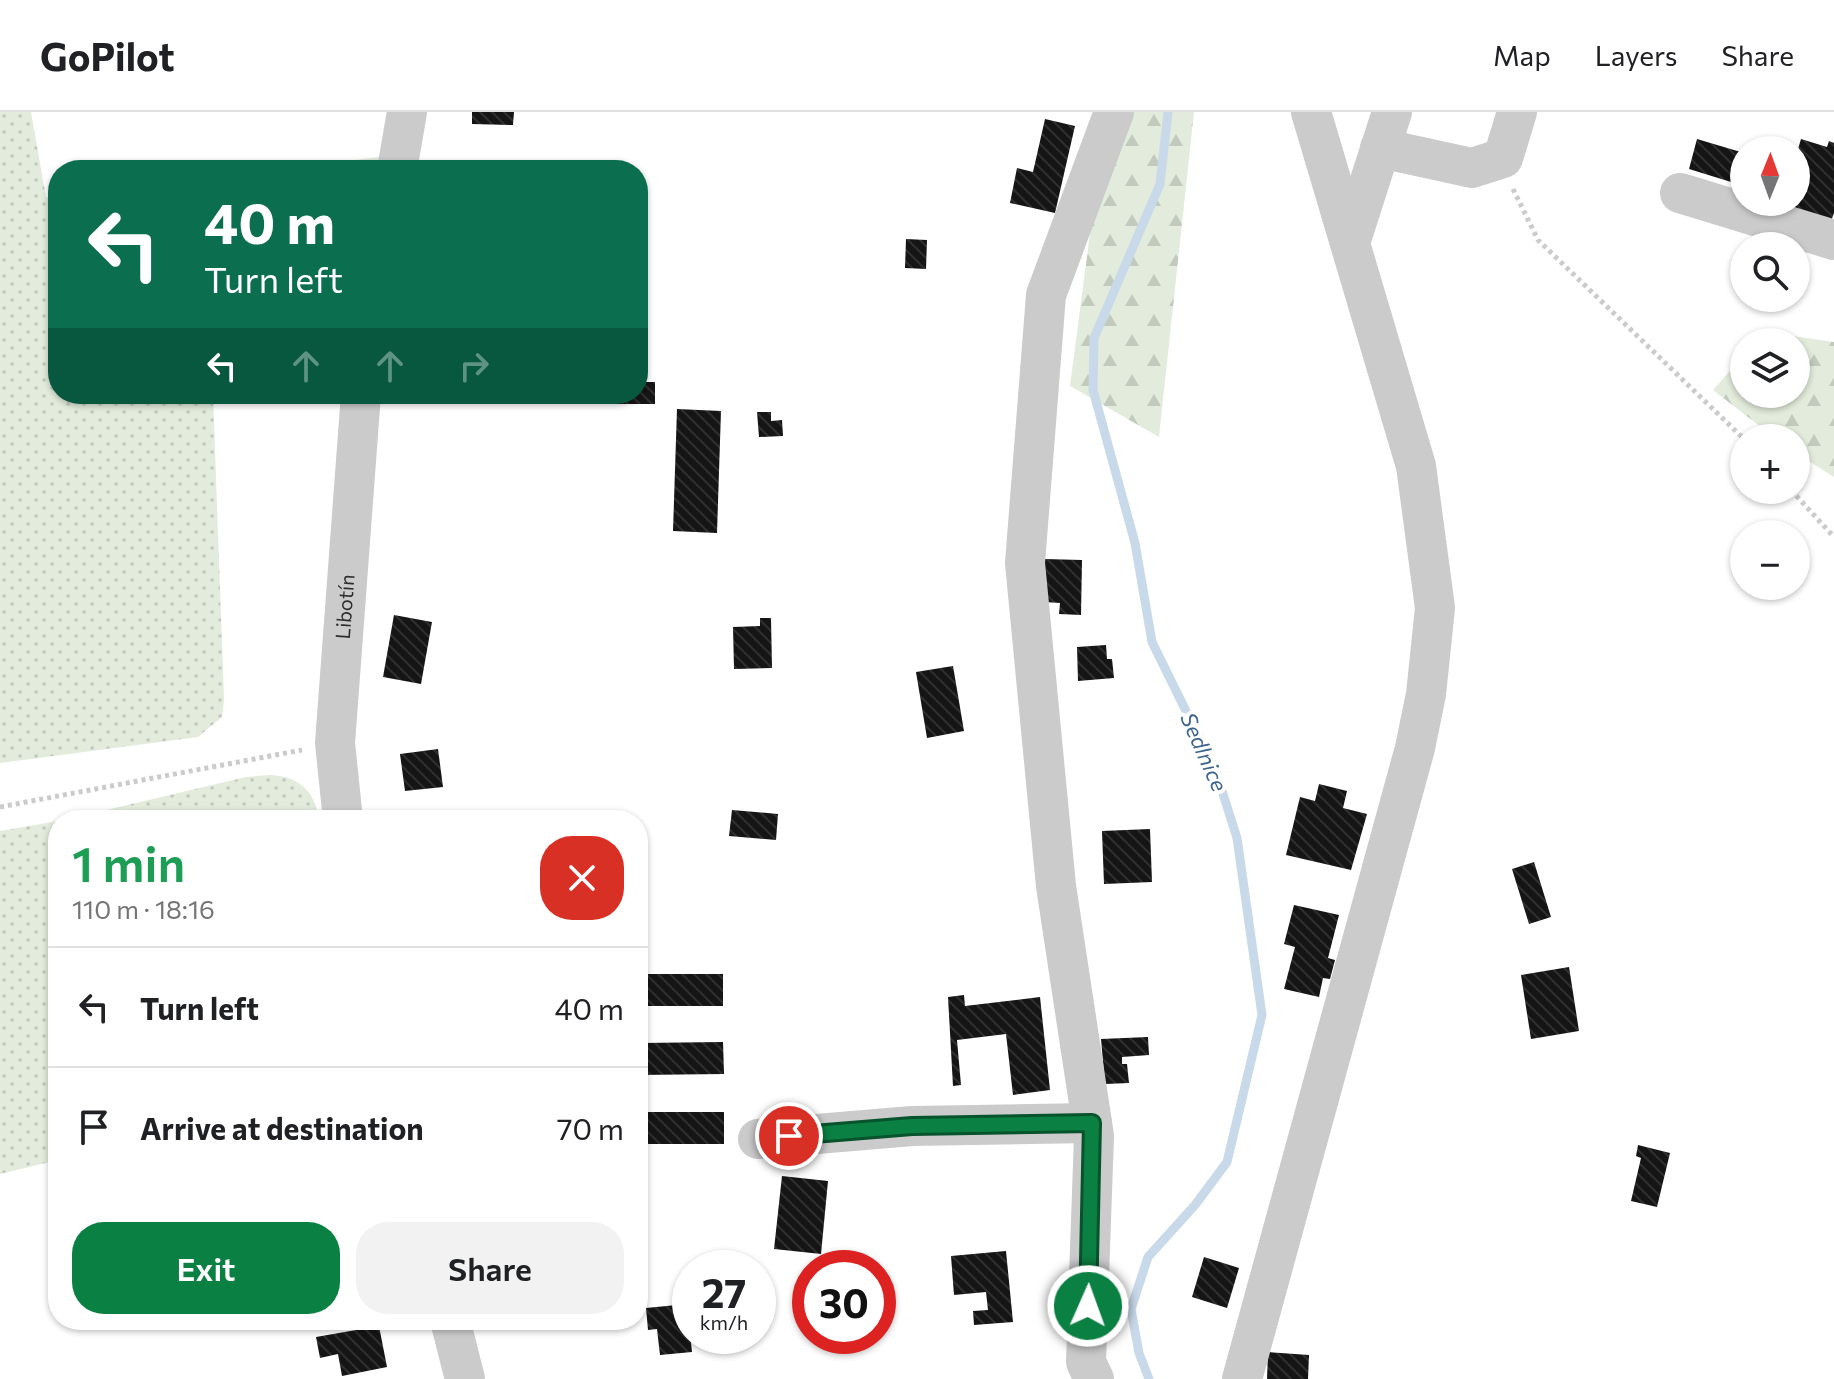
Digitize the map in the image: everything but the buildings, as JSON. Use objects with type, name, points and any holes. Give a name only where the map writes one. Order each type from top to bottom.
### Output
[{"type":"street","points":[[399,160],[407,112]]},
{"type":"street","points":[[1094,1379],[1086,1362],[1092,1123],[1056,886],[1025,563],[1046,295],[1114,112]]},
{"type":"street","points":[[1242,1379],[1415,748],[1426,694],[1435,608],[1416,466],[1311,112]]},
{"type":"street","points":[[1351,240],[1386,130],[1472,168],[1503,158],[1517,112]]},
{"type":"street","points":[[1680,193],[1834,240]]},
{"type":"street","name":"Libotín","points":[[342,810],[335,743],[360,404]]},
{"type":"street","points":[[758,1139],[912,1126],[1092,1123]]},
{"type":"street","points":[[453,1330],[465,1379]]},
{"type":"path","points":[[1503,158],[1516,198],[1538,240],[1730,425]]},
{"type":"path","points":[[1804,504],[1834,537]]},
{"type":"path","points":[[0,807],[335,743]]},
{"type":"green space","points":[[0,112],[31,112],[48,197],[48,404],[213,404],[224,700],[222,717],[198,737],[0,763]]},
{"type":"green space","points":[[1106,112],[1194,112],[1159,437],[1070,386]]},
{"type":"green space","points":[[1810,339],[1834,342],[1834,477],[1810,462],[1810,424],[1757,424],[1736,408],[1810,408]]},
{"type":"green space","points":[[1730,371],[1730,403],[1713,390]]},
{"type":"green space","points":[[269,775],[297,782],[309,793],[317,810],[106,810],[246,777]]},
{"type":"green space","points":[[48,823],[48,1162],[0,1174],[0,831]]},
{"type":"waterway","name":"Sedlnice","points":[[1149,1379],[1139,1353],[1131,1309],[1148,1257],[1195,1205],[1227,1162],[1262,1015],[1237,838],[1216,772],[1152,642],[1135,543],[1093,390],[1094,338],[1160,184],[1168,112]]},
{"type":"route","points":[[789,1136],[912,1126],[1092,1123],[1088,1306]]}]
